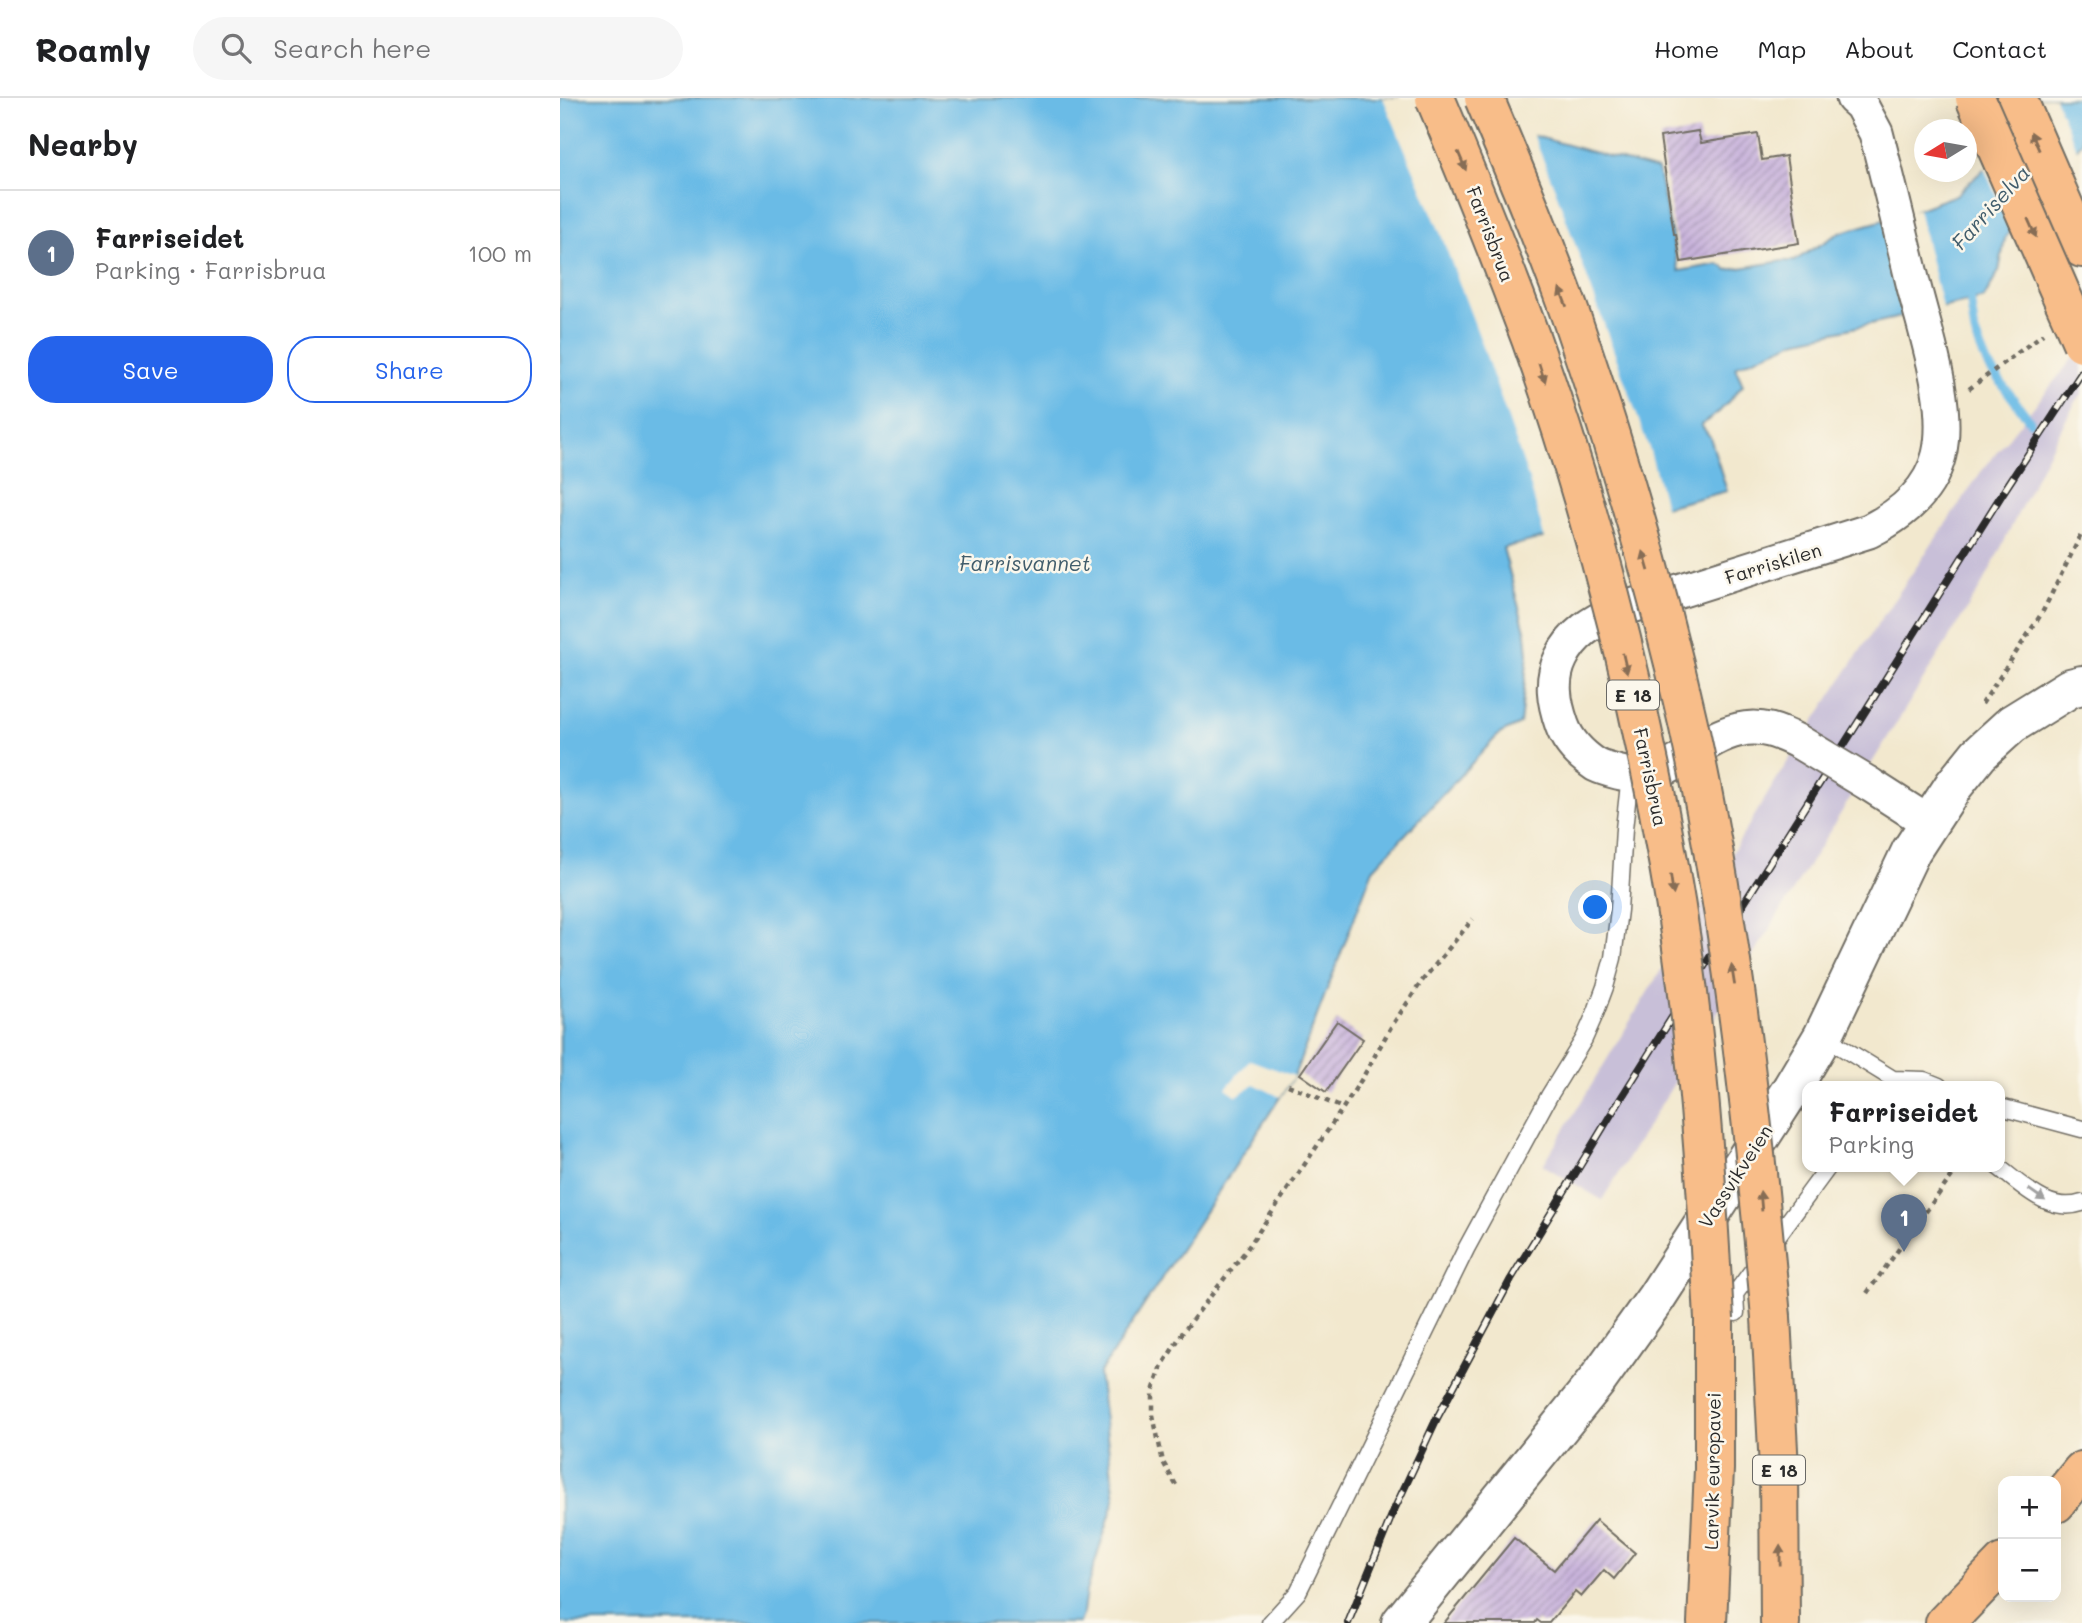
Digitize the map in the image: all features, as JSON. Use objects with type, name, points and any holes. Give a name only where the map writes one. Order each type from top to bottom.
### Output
[{"type":"highway","name":"Farrisbrua","points":[[1435,98],[1481,206],[1532,342],[1578,484],[1613,613],[1643,737],[1669,867],[1689,1006],[1705,1151],[1741,1317]]},
{"type":"highway","name":"E 18","points":[[1485,98],[1574,326],[1628,496],[1688,724],[1737,1000],[1755,1137],[1741,1317],[1779,1469],[1780,1623]]},
{"type":"highway","points":[[1975,98],[2082,342]]},
{"type":"highway","points":[[2017,98],[2082,248]]},
{"type":"highway","name":"Larvik europavei","points":[[1707,1623],[1714,1469],[1741,1317]]},
{"type":"highway","points":[[2061,1497],[2082,1471]]},
{"type":"highway","points":[[1945,1623],[1998,1568]]},
{"type":"street","name":"Farriskilen","points":[[1853,98],[1861,105],[1876,133],[1934,366],[1941,440],[1939,456],[1927,482],[1914,501],[1901,513],[1878,527],[1616,611],[1592,622],[1572,638],[1560,659],[1553,684],[1556,707],[1564,732],[1577,749],[1602,768],[1630,775],[1655,774],[1721,736],[1738,730],[1761,728],[1779,732],[1799,743],[1928,822]]},
{"type":"street","name":"Vassvikveien","points":[[1401,1623],[1596,1382],[1656,1298],[1793,1088],[1823,1036],[1893,888],[1928,822],[1965,769],[2012,724],[2078,682]]},
{"type":"lane","points":[[1270,1623],[1298,1592],[1466,1249],[1549,1096],[1584,1039],[1595,1014],[1613,958],[1630,775]]},
{"type":"lane","points":[[1823,1036],[1890,1081]]},
{"type":"lane","points":[[2005,1108],[2082,1129]]},
{"type":"lane","points":[[1741,1317],[1735,1294],[1825,1172]]},
{"type":"lane","points":[[2005,1172],[2045,1201],[2062,1207],[2082,1203]]},
{"type":"path","points":[[1981,382],[2001,365]]},
{"type":"path","points":[[1979,707],[2042,614],[2082,533]]},
{"type":"path","points":[[1176,1485],[1163,1462],[1153,1415],[1153,1391],[1163,1366],[1183,1332],[1247,1249],[1343,1108],[1422,981],[1473,919]]},
{"type":"path","points":[[1288,1086],[1343,1108]]},
{"type":"path","points":[[1867,1293],[1955,1172]]},
{"type":"shaded area","points":[[2082,347],[2082,394],[2045,459],[1986,578],[1602,1200],[1543,1165],[1781,772],[1881,619],[1981,472]]},
{"type":"water","name":"Farrisvannet","points":[[560,98],[1397,98],[1658,170],[1679,271],[1719,264],[1728,270],[1794,261],[1839,233],[1905,214],[1956,195],[1970,182],[1977,182],[1977,176],[2033,98],[2082,98],[2082,142],[2005,238],[1999,271],[1984,298],[1795,341],[1735,367],[1743,385],[1719,412],[1701,425],[1710,437],[1727,491],[1503,548],[1526,634],[1528,654],[1520,724],[1499,734],[1373,869],[1294,1076],[1099,1374],[1115,1499],[1086,1591],[1079,1623],[560,1623]]},
{"type":"pier","points":[[1383,98],[1410,98],[1532,132],[1650,451],[1666,510],[1545,541],[1529,480],[1481,341],[1440,232]]},
{"type":"pier","points":[[2029,98],[2055,98],[2078,152],[2013,233],[1982,164]]},
{"type":"pier","points":[[1918,209],[1943,311],[1911,318],[1887,216]]},
{"type":"pier","points":[[1250,1060],[1294,1076],[1280,1097],[1254,1084],[1237,1096],[1226,1088]]},
{"type":"building","points":[[1698,131],[1701,143],[1758,134],[1762,160],[1786,156],[1799,243],[1681,262],[1674,234],[1660,137]]},
{"type":"building","points":[[1337,1021],[1363,1039],[1326,1092],[1300,1074]]},
{"type":"building","points":[[1596,1520],[1635,1553],[1614,1579],[1604,1570],[1581,1597],[1575,1592],[1549,1623],[1537,1620],[1535,1623],[1444,1623],[1514,1538],[1554,1570]]},
{"type":"waterway","points":[[1969,290],[1975,334],[1987,364],[2030,421]]},
{"type":"railway","points":[[1348,1623],[1394,1510],[1437,1418],[1511,1279],[1618,1103],[2082,372]]},
{"type":"place","name":"Farriseidet","points":[[1904,1252]]},
{"type":"water label","name":"Farriselva","points":[[1990,207]]}]
